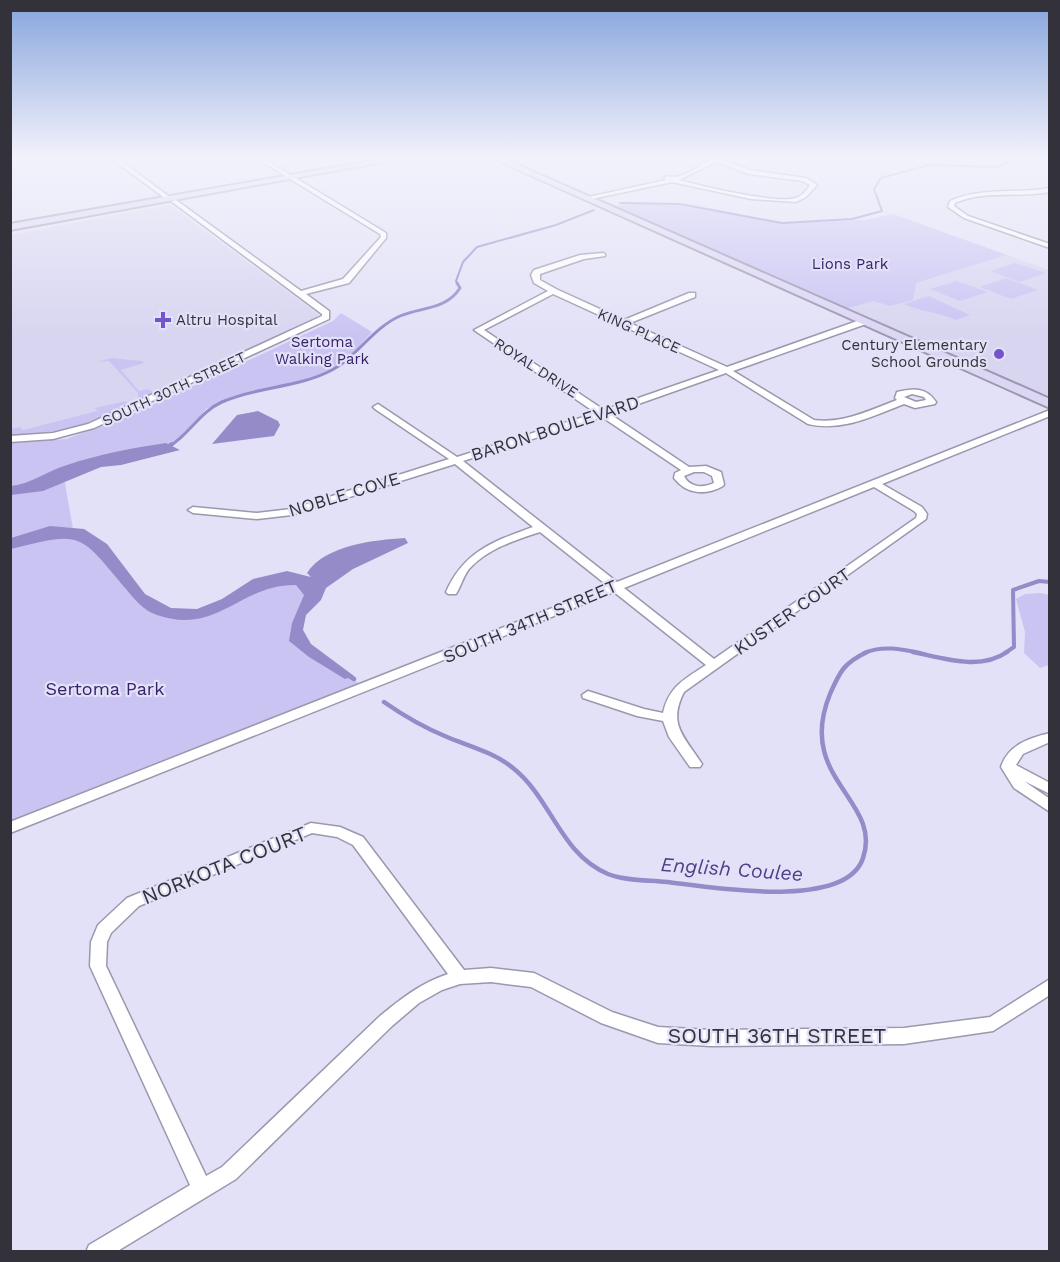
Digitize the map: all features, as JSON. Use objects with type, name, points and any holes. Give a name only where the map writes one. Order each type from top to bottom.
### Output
[{"type":"street","points":[[10,229],[77,217]]},
{"type":"street","points":[[10,229],[82,217]]},
{"type":"street","points":[[198,217],[299,294],[346,281],[384,237],[379,229],[359,217]]},
{"type":"street","points":[[629,217],[1050,404]]},
{"type":"street","points":[[966,217],[1050,246]]},
{"type":"street","points":[[553,291],[537,281],[535,276],[537,272],[583,257],[603,255]]},
{"type":"street","name":"KING PLACE","points":[[553,291],[726,370],[811,422],[837,423],[903,402]]},
{"type":"street","name":"ROYAL DRIVE","points":[[553,291],[478,330],[605,413]]},
{"type":"street","name":"SOUTH 30TH STREET","points":[[10,439],[53,436],[91,426],[322,321],[326,317],[326,313],[299,294]]},
{"type":"street","points":[[622,324],[692,295]]},
{"type":"street","name":"BARON BOULEVARD","points":[[456,459],[605,413],[863,322]]},
{"type":"street","points":[[378,407],[456,459]]},
{"type":"street","points":[[605,413],[687,470]]},
{"type":"street","name":"SOUTH 34TH STREET","points":[[10,828],[355,693],[614,586],[1050,414]]},
{"type":"street","name":"BARON BOULEVARD","points":[[456,459],[714,665]]},
{"type":"street","name":"NOBLE COVE","points":[[193,510],[257,516],[292,512],[456,459]]},
{"type":"street","name":"KUSTER COURT","points":[[668,718],[671,702],[679,690],[917,524],[922,514],[918,509],[874,483]]},
{"type":"street","points":[[452,592],[457,576],[474,556],[540,528]]},
{"type":"street","points":[[588,695],[642,713],[668,718],[671,729],[695,764]]},
{"type":"street","points":[[1050,737],[1020,750],[1009,759],[1008,767],[1019,785],[1050,807]]},
{"type":"street","points":[[1008,767],[1050,789]]},
{"type":"street","name":"NORKOTA COURT","points":[[202,1190],[98,966],[99,942],[104,929],[124,909],[133,902],[258,848],[312,828],[326,829],[358,841],[460,977]]},
{"type":"street","name":"SOUTH 36TH STREET","points":[[96,1251],[229,1173],[386,1021],[413,998],[435,986],[460,977],[491,975],[534,980],[607,1018],[658,1035],[711,1038],[904,1036],[961,1029],[993,1024],[1050,986]]},
{"type":"shaded area","name":"Altru Hospital","points":[[107,217],[186,217],[318,314],[317,319],[92,423],[11,436],[10,235]]},
{"type":"shaded area","name":"Century Elementary School Grounds","points":[[1007,255],[1049,270],[1049,399],[846,309],[873,301],[890,306],[916,283]]},
{"type":"shaded area","points":[[258,411],[278,421],[280,425],[274,436],[212,444],[237,415]]},
{"type":"shaded area","points":[[166,443],[180,450],[121,465],[101,467],[43,491],[11,495],[11,486],[25,483],[67,465],[116,452]]},
{"type":"shaded area","points":[[50,526],[84,529],[107,544],[145,594],[171,608],[197,609],[222,599],[253,579],[287,571],[311,577],[307,573],[315,564],[338,550],[351,546],[379,540],[405,538],[408,543],[353,569],[326,588],[321,600],[306,615],[303,630],[311,644],[354,676],[345,679],[309,657],[289,641],[292,623],[304,595],[296,585],[259,592],[213,614],[197,619],[178,620],[157,615],[140,604],[98,556],[78,541],[53,540],[11,549],[11,538]]},
{"type":"green space","name":"Lions Park","points":[[639,217],[753,217],[782,223],[901,217],[1007,255],[916,283],[913,300],[890,306],[873,301],[846,309]]},
{"type":"green space","points":[[1015,263],[1046,273],[1020,282],[990,271]]},
{"type":"green space","points":[[1006,278],[1038,290],[1011,299],[980,287]]},
{"type":"green space","points":[[957,281],[988,292],[960,301],[930,289]]},
{"type":"green space","points":[[929,296],[970,315],[956,320],[904,304]]},
{"type":"green space","name":"Sertoma Park","points":[[341,313],[372,332],[346,361],[333,369],[306,380],[249,394],[206,409],[182,439],[135,458],[63,472],[73,529],[137,599],[191,615],[283,576],[314,584],[298,620],[304,641],[362,686],[11,827],[11,443],[66,439],[124,418],[333,321]]},
{"type":"green space","points":[[111,358],[142,361],[144,363],[121,370],[139,391],[148,389],[156,394],[138,398],[138,393],[109,361],[97,362]]},
{"type":"green space","points":[[126,401],[130,405],[99,419],[44,433],[11,436],[10,429],[20,427],[23,430]]},
{"type":"green space","points":[[1025,594],[1050,595],[1049,665],[1040,668],[1024,653],[1025,632],[1016,599]]},
{"type":"waterway","points":[[458,284],[456,281],[463,262],[477,247],[556,225],[577,217]]},
{"type":"waterway","points":[[749,217],[782,223],[860,217]]},
{"type":"waterway","points":[[170,446],[208,411],[222,402],[328,372],[347,360],[380,328],[400,316],[433,307],[448,300],[460,288],[457,283]]},
{"type":"waterway","points":[[166,448],[172,444]]},
{"type":"waterway","name":"English Coulee","points":[[1005,653],[1014,647],[1013,590],[1039,581],[1050,582]]},
{"type":"waterway","name":"English Coulee","points":[[866,652],[885,648],[920,653]]},
{"type":"waterway","name":"English Coulee","points":[[384,702],[423,726],[490,754],[513,768],[538,795],[578,853],[592,865],[608,874],[629,879],[743,891],[805,890],[831,885],[851,874],[863,858],[866,838],[861,820],[830,768],[823,747],[822,723],[830,694],[840,674],[848,664],[866,652]]},
{"type":"waterway","name":"English Coulee","points":[[913,652],[949,660],[973,662],[996,658],[1007,652]]},
{"type":"waterway","name":"English Coulee","points":[[346,674],[354,679]]},
{"type":"place","name":"Altru Hospital","points":[[163,320]]},
{"type":"place","name":"Century Elementary School Grounds","points":[[999,354]]},
{"type":"park label","name":"Sertoma Walking Park","points":[[322,350]]}]
